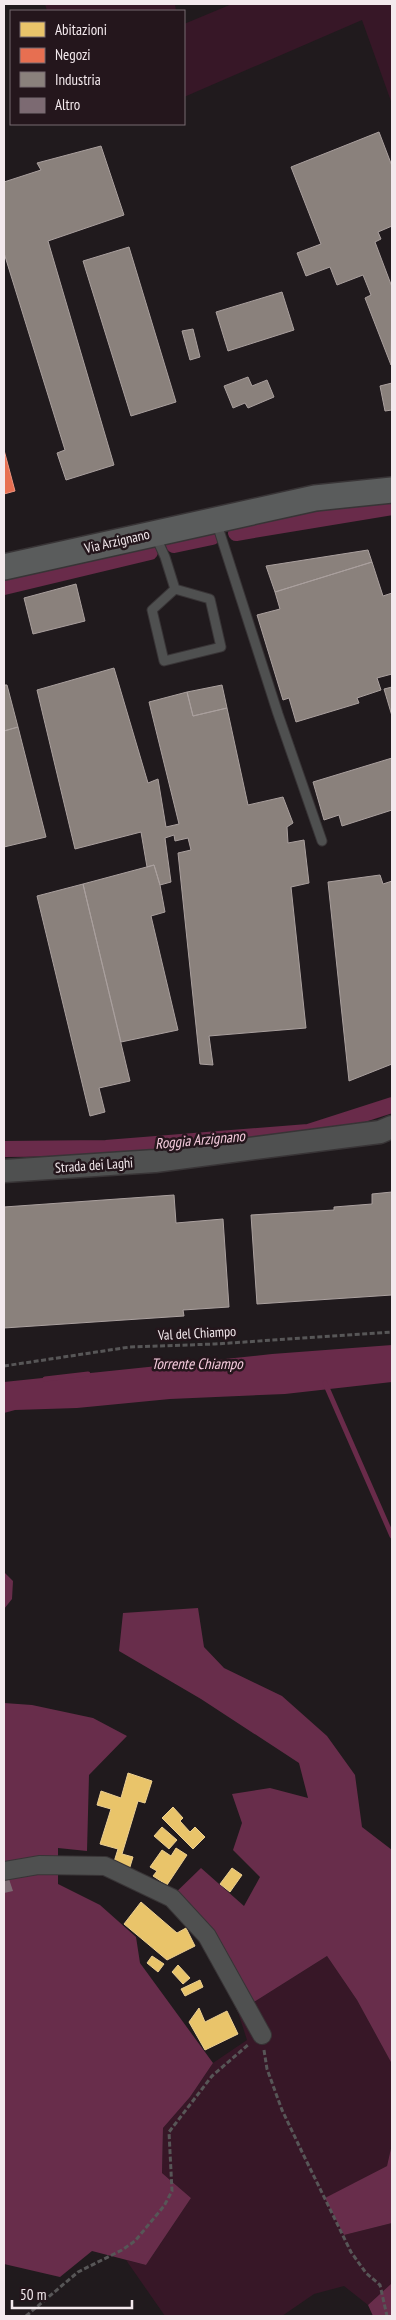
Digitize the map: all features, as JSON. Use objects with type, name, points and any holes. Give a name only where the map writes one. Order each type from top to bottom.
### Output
[{"type":"main road","name":"Via Arzignano","points":[[4,567],[154,532],[315,498],[392,490]]},
{"type":"street","name":"Strada dei Laghi","points":[[4,1172],[155,1161],[380,1132],[392,1128]]},
{"type":"street","points":[[4,1871],[39,1865],[105,1866],[172,1898],[207,1936],[262,2034]]},
{"type":"lane","points":[[223,517],[278,714],[322,841]]},
{"type":"lane","points":[[154,532],[165,557],[175,589]]},
{"type":"lane","points":[[175,589],[210,599],[221,647],[164,661],[152,610],[175,589]]},
{"type":"path","name":"Val del Chiampo","points":[[4,1366],[130,1348],[392,1332]]},
{"type":"path","points":[[26,2316],[78,2272],[122,2250],[141,2234],[164,2206],[172,2191],[169,2132],[212,2076],[262,2034]]},
{"type":"path","points":[[262,2034],[267,2070],[282,2110],[340,2233],[366,2273],[380,2285],[387,2316]]},
{"type":"shaded area","points":[[45,4],[175,4],[176,10],[47,10]]},
{"type":"shaded area","points":[[232,4],[392,4],[392,104],[362,20],[185,97],[185,24]]},
{"type":"shaded area","points":[[4,1572],[13,1581],[12,1599],[4,1609]]},
{"type":"shaded area","points":[[198,1608],[204,1647],[224,1668],[282,1696],[327,1736],[355,1775],[362,1827],[392,1850],[392,2064],[357,2000],[327,1956],[238,2012],[203,1942],[167,1901],[201,1868],[244,1906],[260,1877],[233,1850],[242,1823],[232,1794],[270,1788],[308,1798],[299,1763],[201,1699],[119,1651],[123,1613]]},
{"type":"shaded area","points":[[4,1703],[32,1705],[93,1718],[127,1736],[89,1775],[87,1851],[58,1848],[58,1884],[100,1905],[136,1937],[140,1963],[213,2063],[190,2097],[163,2128],[162,2173],[191,2198],[146,2265],[92,2251],[60,2277],[4,2264]]},
{"type":"shaded area","points":[[327,1956],[357,2000],[392,2064],[392,2144],[387,2166],[326,2198],[344,2235],[392,2223],[392,2283],[368,2305],[344,2286],[314,2294],[282,2316],[165,2316],[126,2260],[146,2265],[191,2198],[162,2173],[163,2128],[190,2097],[213,2063],[247,2040],[238,2012]]},
{"type":"shaded area","points":[[392,2144],[392,2223],[344,2235],[325,2198],[387,2166]]},
{"type":"shaded area","points":[[392,2283],[392,2316],[373,2316],[368,2305]]},
{"type":"water","points":[[392,1345],[392,1382],[285,1394],[170,1399],[77,1408],[15,1410],[4,1413],[4,1382],[272,1354]]},
{"type":"building: Abitazioni","points":[[128,1773],[152,1781],[145,1803],[138,1801],[122,1854],[133,1857],[129,1870],[113,1865],[118,1849],[100,1844],[111,1809],[97,1805],[101,1791],[121,1798]]},
{"type":"building: Abitazioni","points":[[173,1807],[183,1818],[180,1821],[190,1832],[195,1827],[205,1837],[193,1849],[162,1818]]},
{"type":"building: Abitazioni","points":[[162,1827],[177,1840],[169,1849],[154,1836]]},
{"type":"building: Abitazioni","points":[[176,1848],[187,1855],[167,1885],[153,1876],[157,1871],[150,1867],[162,1850],[171,1856]]},
{"type":"building: Abitazioni","points":[[232,1868],[242,1875],[230,1892],[220,1884]]},
{"type":"building: Abitazioni","points":[[141,1902],[177,1933],[186,1928],[195,1946],[167,1960],[124,1924]]},
{"type":"building: Abitazioni","points":[[152,1956],[164,1964],[158,1972],[147,1963]]},
{"type":"building: Abitazioni","points":[[178,1965],[190,1978],[183,1984],[172,1972]]},
{"type":"building: Abitazioni","points":[[200,1980],[203,1987],[185,1996],[181,1989]]},
{"type":"building: Abitazioni","points":[[199,2008],[205,2022],[227,2011],[238,2034],[205,2050],[189,2022]]},
{"type":"building: Negozi","points":[[4,450],[15,491],[4,494]]},
{"type":"building: Industria","points":[[379,132],[392,166],[392,226],[378,232],[381,239],[375,242],[392,287],[391,365],[365,298],[371,295],[363,275],[337,285],[330,267],[306,276],[297,253],[321,244],[291,167]]},
{"type":"building: Industria","points":[[101,146],[124,215],[48,241],[114,465],[66,480],[57,453],[65,450],[4,253],[4,182],[41,170],[37,163]]},
{"type":"building: Industria","points":[[129,247],[176,402],[131,416],[83,261]]},
{"type":"building: Industria","points":[[282,292],[294,330],[228,351],[216,312]]},
{"type":"building: Industria","points":[[193,329],[200,357],[190,360],[182,331]]},
{"type":"building: Industria","points":[[248,377],[252,386],[267,380],[274,397],[248,408],[245,403],[233,408],[224,386]]},
{"type":"building: Industria","points":[[392,383],[392,410],[385,411],[380,386]]},
{"type":"building: Industria","points":[[368,550],[372,562],[275,592],[266,566]]},
{"type":"building: Industria","points":[[372,562],[383,596],[392,593],[392,674],[377,678],[381,690],[357,698],[359,703],[296,722],[289,698],[283,700],[257,615],[280,609],[275,592]]},
{"type":"building: Industria","points":[[76,584],[85,621],[33,634],[24,598]]},
{"type":"building: Industria","points":[[114,668],[148,783],[158,779],[166,827],[179,824],[149,702],[187,692],[193,716],[227,708],[248,805],[283,797],[293,823],[287,827],[288,843],[304,840],[309,883],[291,887],[306,1028],[209,1036],[213,1065],[200,1064],[178,853],[191,850],[188,838],[175,841],[174,835],[165,838],[171,882],[160,885],[154,865],[147,867],[141,832],[75,849],[37,690]]},
{"type":"building: Industria","points":[[4,685],[7,685],[18,727],[4,731]]},
{"type":"building: Industria","points":[[222,685],[227,708],[193,716],[187,692]]},
{"type":"building: Industria","points":[[392,687],[392,716],[384,689]]},
{"type":"building: Industria","points":[[18,727],[46,837],[4,847],[4,731]]},
{"type":"building: Industria","points":[[392,758],[392,810],[342,826],[339,815],[324,820],[313,782]]},
{"type":"building: Industria","points":[[154,865],[165,912],[151,916],[178,1030],[121,1042],[83,884]]},
{"type":"building: Industria","points":[[380,875],[383,884],[392,881],[392,1064],[349,1081],[328,882]]},
{"type":"building: Industria","points":[[83,884],[130,1081],[99,1088],[105,1112],[90,1116],[37,896]]},
{"type":"building: Industria","points":[[392,1192],[392,1295],[257,1304],[251,1215],[334,1210],[334,1207],[372,1204],[372,1194]]},
{"type":"building: Industria","points":[[174,1195],[176,1223],[223,1219],[229,1307],[183,1310],[184,1316],[4,1328],[4,1207]]},
{"type":"building: Altro","points":[[9,1879],[13,1891],[4,1893],[4,1880]]},
{"type":"waterway","points":[[236,533],[392,507]]},
{"type":"waterway","points":[[174,545],[212,537]]},
{"type":"waterway","points":[[4,587],[150,552]]},
{"type":"waterway","name":"Roggia Arzignano","points":[[4,1149],[106,1148],[308,1132],[392,1105]]},
{"type":"waterway","name":"Torrente Chiampo","points":[[45,1379],[88,1374]]},
{"type":"waterway","points":[[325,1383],[392,1536]]}]
